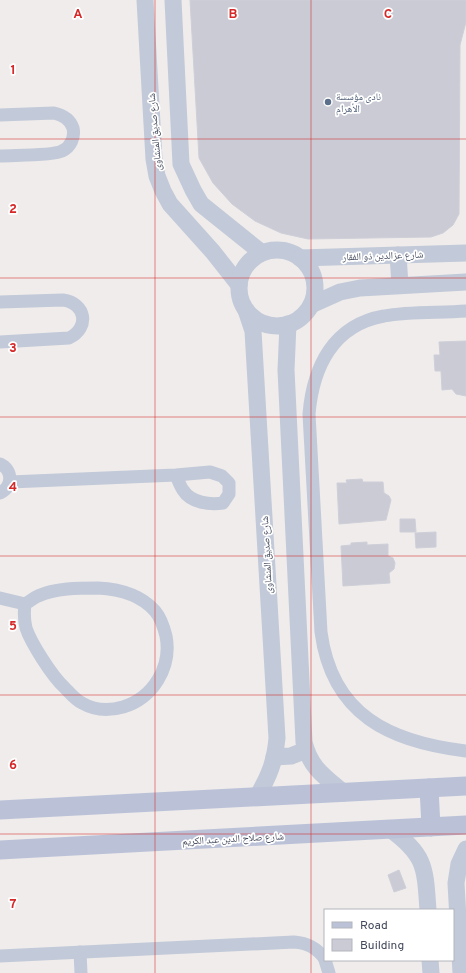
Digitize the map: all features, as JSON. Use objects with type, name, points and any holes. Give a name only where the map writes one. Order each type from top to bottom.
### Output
[{"type":"main road","points":[[0,810],[466,786]]},
{"type":"main road","points":[[429,788],[431,827]]},
{"type":"main road","name":"شارع صلاح الدين عبد الكريم","points":[[0,850],[466,825]]},
{"type":"street","name":"شارع صديق المنشاوى","points":[[145,0],[154,159],[157,176],[170,204],[213,252],[239,285]]},
{"type":"street","points":[[172,0],[181,164],[201,204],[262,253]]},
{"type":"street","points":[[0,115],[60,114],[69,121],[74,132],[71,143],[67,148],[57,153],[0,156]]},
{"type":"street","points":[[311,305],[314,292],[314,279],[309,268],[300,258],[292,253],[282,250],[272,250],[262,253],[250,260],[242,272],[239,285],[240,298],[246,310],[258,321],[272,325],[288,324],[301,316],[311,305],[350,289],[372,286],[466,282]]},
{"type":"street","name":"شارع عزالدين ذو الفقار","points":[[300,258],[466,253]]},
{"type":"street","points":[[398,255],[400,285]]},
{"type":"street","points":[[0,302],[70,301],[76,304],[80,310],[82,323],[80,330],[69,338],[0,342]]},
{"type":"street","name":"شارع صديق المنشاوى","points":[[246,310],[253,331],[276,738],[270,774],[257,797]]},
{"type":"street","points":[[466,311],[398,315],[371,319],[347,332],[329,350],[322,360],[313,385],[309,414],[323,646],[327,660],[339,687],[359,711],[384,729],[412,740],[466,751]]},
{"type":"street","points":[[288,324],[286,370],[304,742],[310,761],[316,769],[344,792]]},
{"type":"street","points":[[0,464],[9,472],[10,482],[8,487],[0,493]]},
{"type":"street","points":[[10,482],[176,475]]},
{"type":"street","points":[[294,541],[316,540]]},
{"type":"street","points":[[0,598],[25,604],[39,596],[54,591],[108,588],[126,592],[142,600],[155,612],[164,628],[168,646],[166,664],[158,680],[146,694],[132,704],[115,709],[97,709],[81,703],[62,685],[45,664],[26,629],[24,617],[25,604]]},
{"type":"street","points":[[274,757],[291,756],[306,750]]},
{"type":"street","points":[[390,829],[405,840],[417,853],[424,869],[428,909]]},
{"type":"street","points":[[461,973],[456,883],[459,864],[466,849]]},
{"type":"street","points":[[0,956],[294,942],[304,943],[313,947],[324,959]]},
{"type":"street","points":[[80,952],[81,973]]},
{"type":"street","points":[[325,961],[329,973]]},
{"type":"street","points":[[430,961],[431,973]]},
{"type":"building","name":"نادى مؤسسة الأهرام","points":[[190,0],[466,0],[466,22],[460,45],[459,214],[453,225],[443,233],[431,237],[308,239],[281,233],[255,221],[232,204],[213,183],[199,158]]},
{"type":"building","points":[[466,341],[466,396],[456,394],[452,389],[442,390],[441,371],[435,371],[434,355],[440,355],[439,342]]},
{"type":"building","points":[[362,479],[363,482],[383,482],[384,493],[389,496],[391,500],[386,520],[339,524],[337,483],[347,483],[346,480]]},
{"type":"building","points":[[400,519],[415,519],[416,532],[400,532]]},
{"type":"building","points":[[436,532],[436,547],[416,548],[415,533]]},
{"type":"building","points":[[367,542],[367,545],[388,544],[388,556],[393,558],[395,563],[394,569],[389,573],[390,583],[343,586],[341,546],[351,545],[351,543]]},
{"type":"building","points":[[399,870],[406,888],[394,892],[388,875]]},
{"type":"place","name":"نادى مؤسسة الأهرام","points":[[328,102]]}]
